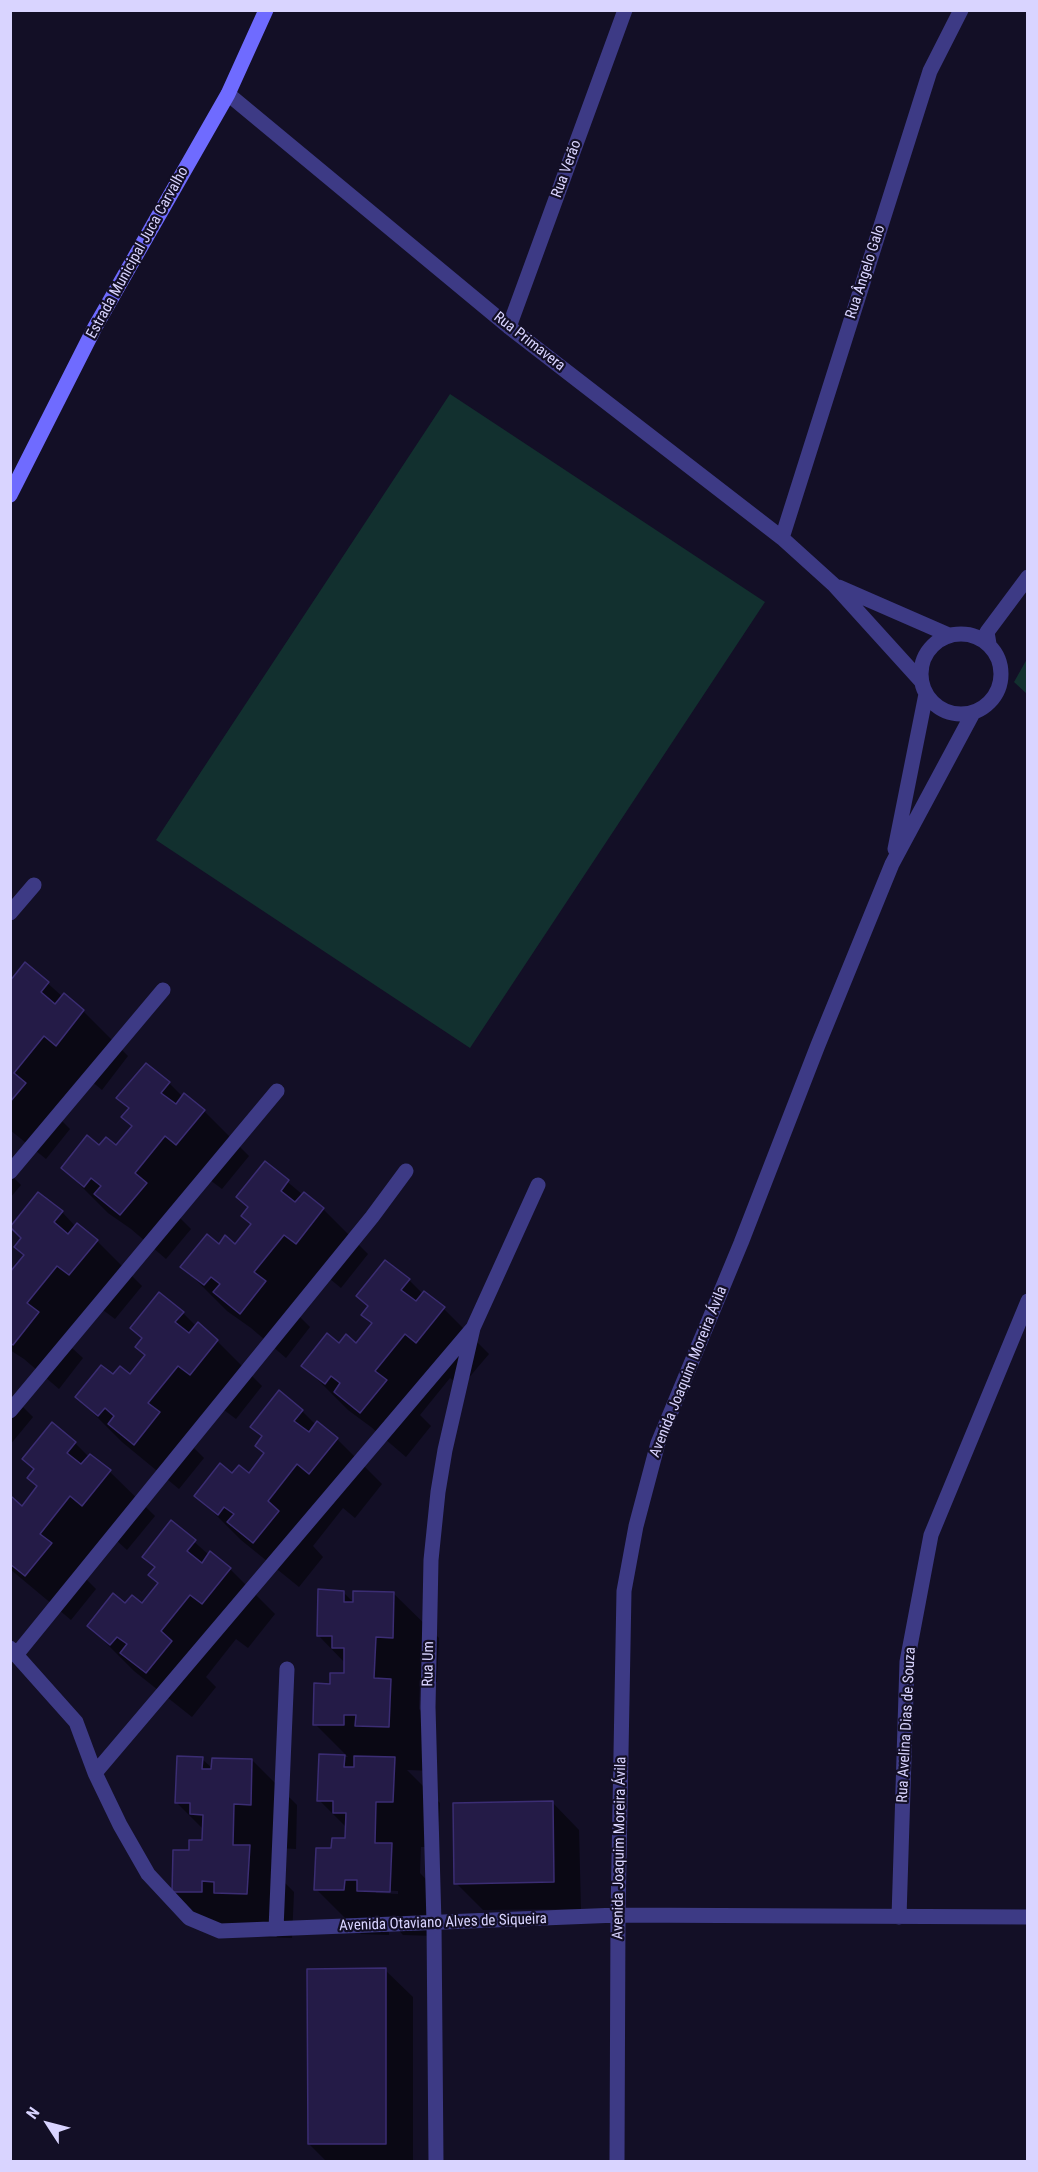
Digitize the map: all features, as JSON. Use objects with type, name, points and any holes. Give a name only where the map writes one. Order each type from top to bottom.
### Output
[{"type":"street","name":"Estrada Municipal Juca Carvalho","points":[[10,495],[95,327],[228,94],[266,10]]},
{"type":"street","name":"Rua Verão","points":[[509,327],[625,10]]},
{"type":"street","name":"Rua Ângelo Galo","points":[[782,538],[930,71],[961,10]]},
{"type":"street","name":"Rua Primavera","points":[[228,94],[509,327],[782,538],[834,585],[923,688]]},
{"type":"street","points":[[989,644],[987,632],[1028,577]]},
{"type":"street","name":"Rua Primavera","points":[[834,585],[949,636]]},
{"type":"street","points":[[963,633],[977,636],[989,644],[998,656],[1002,670],[1000,684],[994,698],[985,707],[973,713],[947,712],[935,705],[923,688],[921,667],[926,653],[936,642],[963,633]]},
{"type":"street","name":"Avenida Joaquim Moreira Ávila","points":[[892,864],[923,688]]},
{"type":"street","name":"Avenida Joaquim Moreira Ávila","points":[[617,2162],[618,1915],[624,1591],[636,1526],[658,1443],[741,1243],[892,864],[973,713]]},
{"type":"street","points":[[10,913],[34,885]]},
{"type":"street","points":[[10,1172],[163,990]]},
{"type":"street","points":[[10,1411],[278,1091]]},
{"type":"street","points":[[13,1651],[372,1217],[406,1171]]},
{"type":"street","name":"Rua Um","points":[[436,2162],[434,1923],[428,1707],[431,1560],[438,1492],[445,1450],[473,1328],[538,1185]]},
{"type":"street","name":"Rua Avelina Dias de Souza","points":[[899,1917],[907,1662],[931,1534],[1028,1301]]},
{"type":"street","points":[[95,1773],[473,1328]]},
{"type":"street","name":"Avenida Otaviano Alves de Siqueira","points":[[13,1651],[76,1722],[95,1773],[120,1825],[148,1874],[189,1918],[220,1931],[618,1915],[1028,1917]]},
{"type":"street","points":[[276,1929],[287,1669]]},
{"type":"green space","points":[[450,394],[765,602],[470,1048],[156,840]]},
{"type":"green space","points":[[1027,659],[1028,694],[1014,682]]},
{"type":"building","points":[[25,962],[49,982],[41,992],[55,1004],[64,993],[84,1010],[56,1046],[44,1036],[14,1073],[26,1083],[10,1102],[10,981]]},
{"type":"building","points":[[146,1063],[170,1082],[161,1093],[176,1104],[184,1093],[205,1110],[176,1145],[165,1136],[135,1173],[147,1183],[120,1215],[94,1194],[101,1186],[91,1178],[84,1187],[61,1168],[87,1135],[99,1145],[106,1137],[116,1145],[132,1126],[121,1117],[129,1108],[116,1098]]},
{"type":"building","points":[[265,1161],[289,1180],[281,1191],[295,1202],[304,1192],[324,1208],[296,1244],[284,1235],[254,1272],[266,1281],[240,1314],[213,1292],[220,1284],[211,1277],[204,1285],[180,1267],[207,1234],[219,1244],[225,1235],[235,1244],[251,1224],[241,1216],[248,1207],[236,1197]]},
{"type":"building","points":[[38,1192],[63,1211],[54,1222],[68,1234],[77,1223],[98,1240],[69,1275],[57,1266],[27,1303],[39,1312],[13,1345],[10,1343],[10,1272],[24,1255],[14,1247],[21,1238],[10,1227]]},
{"type":"building","points":[[385,1260],[410,1279],[401,1290],[416,1301],[424,1291],[445,1307],[416,1343],[405,1334],[375,1371],[387,1380],[360,1413],[334,1392],[340,1383],[331,1376],[325,1384],[301,1366],[327,1333],[339,1343],[346,1334],[356,1343],[372,1323],[361,1315],[368,1306],[356,1296]]},
{"type":"building","points":[[159,1292],[184,1312],[175,1322],[189,1333],[198,1322],[218,1340],[190,1375],[178,1366],[148,1403],[160,1412],[134,1445],[108,1424],[114,1416],[105,1408],[98,1416],[75,1397],[101,1365],[113,1374],[120,1366],[130,1374],[145,1355],[135,1347],[142,1338],[130,1328]]},
{"type":"building","points":[[279,1390],[303,1410],[294,1421],[309,1432],[317,1421],[338,1438],[309,1474],[297,1464],[268,1501],[279,1511],[253,1543],[227,1522],[234,1514],[224,1507],[218,1515],[194,1496],[220,1463],[232,1473],[239,1465],[249,1473],[264,1453],[255,1446],[262,1436],[250,1427]]},
{"type":"building","points":[[52,1422],[76,1442],[67,1453],[81,1464],[90,1454],[111,1470],[82,1506],[70,1496],[40,1534],[52,1543],[25,1576],[10,1564],[10,1498],[12,1497],[22,1506],[37,1486],[27,1478],[34,1469],[22,1459]]},
{"type":"building","points":[[171,1520],[196,1540],[187,1551],[202,1563],[210,1551],[231,1568],[202,1604],[190,1595],[161,1631],[172,1641],[146,1673],[120,1653],[127,1644],[117,1637],[110,1645],[87,1626],[113,1593],[125,1603],[132,1595],[142,1603],[158,1583],[148,1575],[155,1567],[142,1557]]},
{"type":"building","points":[[318,1589],[344,1591],[344,1602],[353,1602],[353,1591],[394,1592],[393,1638],[376,1637],[374,1678],[391,1679],[389,1727],[355,1726],[356,1715],[344,1715],[344,1725],[313,1725],[314,1683],[330,1684],[330,1673],[344,1673],[344,1648],[332,1648],[332,1636],[317,1636]]},
{"type":"building","points":[[319,1754],[345,1755],[344,1767],[354,1767],[354,1756],[395,1757],[393,1802],[376,1802],[375,1843],[392,1843],[390,1892],[357,1891],[357,1880],[345,1880],[344,1890],[314,1890],[316,1848],[331,1848],[332,1838],[345,1838],[346,1813],[333,1813],[333,1801],[317,1801]]},
{"type":"building","points":[[177,1756],[203,1757],[202,1769],[211,1769],[212,1758],[252,1759],[251,1805],[234,1804],[233,1845],[250,1845],[247,1894],[214,1893],[214,1882],[202,1881],[202,1892],[172,1892],[173,1850],[189,1850],[189,1840],[202,1840],[203,1815],[190,1814],[190,1803],[175,1803]]},
{"type":"building","points":[[553,1801],[554,1882],[454,1884],[453,1803]]},
{"type":"building","points":[[386,1968],[386,2144],[308,2144],[307,1969]]}]
